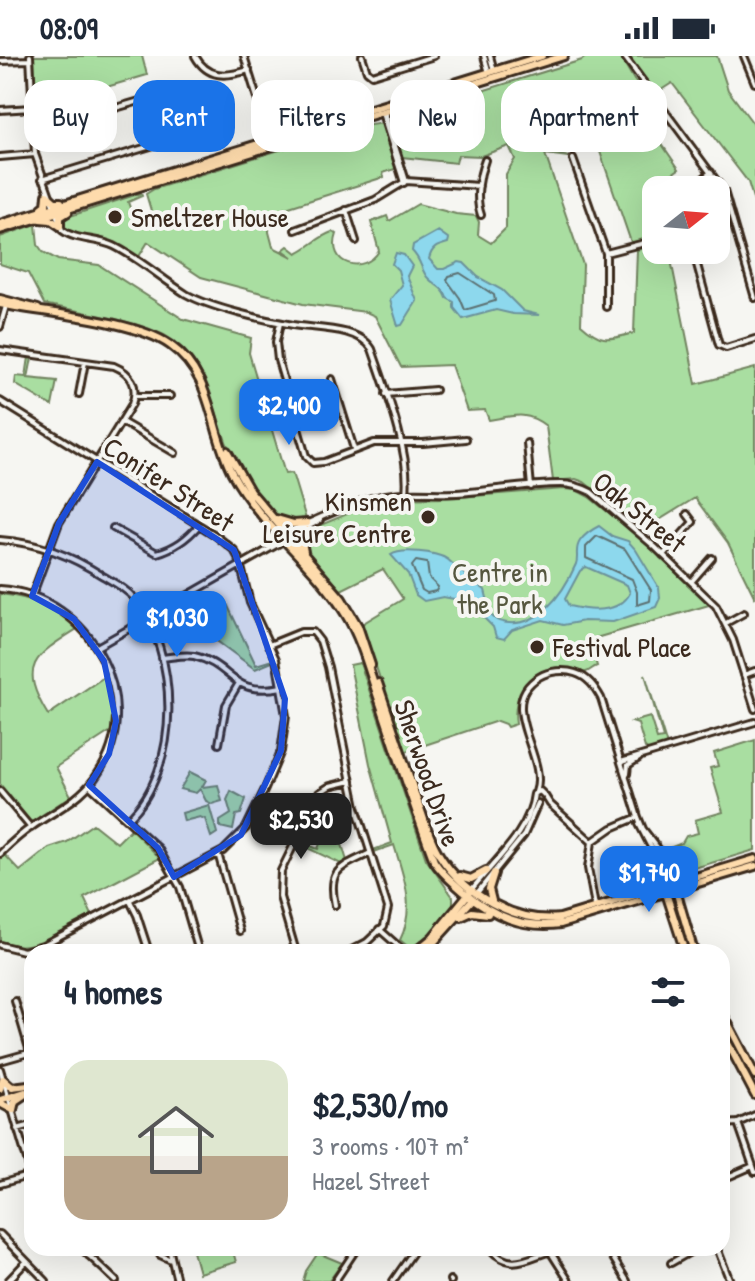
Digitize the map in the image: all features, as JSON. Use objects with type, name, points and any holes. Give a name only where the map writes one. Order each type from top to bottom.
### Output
[{"type":"main road","points":[[492,75],[542,56]]},
{"type":"main road","points":[[374,111],[564,56]]},
{"type":"main road","points":[[0,224],[251,149]]},
{"type":"main road","points":[[53,210],[78,206],[251,150]]},
{"type":"main road","points":[[0,230],[33,216],[45,207],[47,195],[59,202],[88,197]]},
{"type":"main road","points":[[60,226],[60,217],[78,206]]},
{"type":"main road","points":[[33,216],[51,220],[60,226]]},
{"type":"main road","name":"Sherwood Drive","points":[[3,302],[148,333],[172,346],[198,373],[226,459],[244,493],[306,556],[342,599],[358,626],[433,844],[444,863],[500,917],[526,925],[561,924],[755,859]]},
{"type":"main road","name":"Sherwood Drive","points":[[223,445],[241,478],[353,627],[438,867],[449,880],[497,907],[531,918],[551,919],[596,911]]},
{"type":"main road","points":[[271,516],[307,526],[302,546],[306,556]]},
{"type":"main road","points":[[654,855],[661,863],[691,944]]},
{"type":"main road","name":"Sherwood Drive","points":[[670,888],[755,866]]},
{"type":"main road","points":[[438,867],[472,893]]},
{"type":"main road","points":[[457,875],[471,879],[490,872],[489,894],[497,907]]},
{"type":"main road","points":[[449,880],[457,895],[453,913]]},
{"type":"main road","points":[[670,888],[683,944]]},
{"type":"main road","points":[[425,944],[472,893]]},
{"type":"main road","points":[[433,944],[452,924],[472,893]]},
{"type":"main road","points":[[452,924],[472,912],[481,911],[500,917]]},
{"type":"main road","points":[[730,1027],[755,1075]]},
{"type":"main road","points":[[730,1047],[755,1095]]},
{"type":"main road","points":[[3,1079],[12,1087],[24,1087]]},
{"type":"main road","points":[[3,1079],[4,1093],[0,1102],[13,1110],[15,1101],[24,1093]]},
{"type":"main road","points":[[4,1093],[24,1089]]},
{"type":"street","points":[[195,56],[203,68],[215,75],[249,70]]},
{"type":"street","points":[[244,56],[252,80]]},
{"type":"street","points":[[362,56],[370,75],[434,56]]},
{"type":"street","points":[[408,56],[410,63]]},
{"type":"street","points":[[487,56],[492,75]]},
{"type":"street","points":[[624,56],[726,196],[755,298]]},
{"type":"street","points":[[744,56],[755,83]]},
{"type":"street","points":[[0,61],[30,58],[31,80]]},
{"type":"street","points":[[42,179],[154,145],[157,138],[147,103],[143,100],[117,108]]},
{"type":"street","points":[[0,110],[24,108]]},
{"type":"street","points":[[382,109],[405,182]]},
{"type":"street","points":[[0,157],[35,154],[47,195],[60,226],[67,234],[115,247],[195,299],[280,323],[352,334],[364,339],[372,349],[400,442],[406,465],[406,493]]},
{"type":"street","points":[[573,159],[606,253],[606,307]]},
{"type":"street","points":[[481,215],[479,186],[485,160]]},
{"type":"street","points":[[706,176],[711,172]]},
{"type":"street","points":[[295,230],[375,200],[405,182],[479,186]]},
{"type":"street","points":[[346,210],[356,241]]},
{"type":"street","points":[[606,253],[642,244]]},
{"type":"street","points":[[697,264],[719,345],[726,348],[755,339]]},
{"type":"street","points":[[0,327],[3,302]]},
{"type":"street","points":[[280,323],[276,342],[278,360],[309,461],[318,464],[374,443],[466,439]]},
{"type":"street","points":[[0,350],[114,366],[126,371],[134,384],[135,396],[122,422],[59,523],[32,596]]},
{"type":"street","points":[[79,394],[85,362]]},
{"type":"street","points":[[332,379],[354,450]]},
{"type":"street","points":[[386,394],[435,390]]},
{"type":"street","points":[[135,396],[170,396]]},
{"type":"street","name":"Conifer Street","points":[[0,401],[227,544],[241,564],[250,603],[276,659],[286,716],[277,763],[246,828],[231,844],[216,855],[45,944]]},
{"type":"street","points":[[122,422],[175,453]]},
{"type":"street","points":[[527,443],[531,487]]},
{"type":"street","name":"Oak Street","points":[[97,647],[307,526],[375,497],[560,484],[579,486],[591,492],[713,602],[726,623],[755,709]]},
{"type":"street","points":[[663,555],[693,522],[687,514]]},
{"type":"street","points":[[113,528],[157,553],[188,538],[199,525]]},
{"type":"street","points":[[0,540],[50,548],[74,558],[131,595],[155,632],[162,658],[168,708],[166,743],[150,789],[128,819]]},
{"type":"street","points":[[692,581],[712,558]]},
{"type":"street","points":[[0,589],[32,596],[74,619],[97,647],[111,678],[117,711],[109,754],[89,785],[70,803],[31,828],[0,854]]},
{"type":"street","points":[[726,623],[744,613]]},
{"type":"street","points":[[269,645],[306,631],[313,632],[320,641],[351,781],[388,908],[386,921],[363,944]]},
{"type":"street","points":[[162,658],[195,657],[249,689],[261,691],[283,686]]},
{"type":"street","points":[[538,802],[537,770],[522,722],[521,705],[531,683],[541,676],[572,671],[589,681],[601,698],[638,817],[643,829],[663,855],[670,888]]},
{"type":"street","points":[[744,675],[755,671]]},
{"type":"street","points":[[219,744],[226,705],[239,683]]},
{"type":"street","points":[[621,762],[755,722]]},
{"type":"street","points":[[627,783],[628,765],[645,755]]},
{"type":"street","points":[[294,944],[280,897],[281,871],[319,793],[330,786],[351,781]]},
{"type":"street","points":[[89,785],[158,848],[180,887],[197,944]]},
{"type":"street","points":[[0,791],[31,828]]},
{"type":"street","points":[[536,792],[542,792],[550,804],[592,842]]},
{"type":"street","points":[[472,893],[545,796]]},
{"type":"street","points":[[538,802],[550,804]]},
{"type":"street","points":[[592,842],[612,828],[638,817]]},
{"type":"street","points":[[638,817],[640,830],[654,855]]},
{"type":"street","points":[[592,842],[589,878],[596,911]]},
{"type":"street","points":[[335,905],[331,882],[334,874],[371,852]]},
{"type":"street","points":[[216,855],[240,931]]},
{"type":"street","points":[[130,901],[146,944]]},
{"type":"street","points":[[379,929],[396,944]]},
{"type":"street","points":[[0,945],[24,951]]},
{"type":"street","points":[[15,1001],[24,1030]]},
{"type":"street","points":[[0,1061],[24,1054]]},
{"type":"street","points":[[0,1069],[3,1079]]},
{"type":"street","points":[[4,1093],[13,1110],[24,1151]]},
{"type":"street","points":[[730,1124],[755,1115]]},
{"type":"street","points":[[738,1123],[755,1172]]},
{"type":"street","points":[[17,1129],[24,1127]]},
{"type":"street","points":[[730,1176],[753,1166]]},
{"type":"street","points":[[0,1184],[24,1178]]},
{"type":"street","points":[[0,1234],[46,1281]]},
{"type":"street","points":[[89,1256],[116,1281]]},
{"type":"street","points":[[162,1256],[171,1260]]},
{"type":"street","points":[[170,1256],[177,1281]]},
{"type":"street","points":[[335,1281],[352,1256]]},
{"type":"street","points":[[393,1281],[410,1256]]},
{"type":"street","points":[[496,1256],[509,1263],[529,1256]]},
{"type":"street","points":[[553,1256],[569,1281]]},
{"type":"street","points":[[612,1256],[627,1281]]},
{"type":"street","points":[[671,1263],[683,1256]]},
{"type":"street","points":[[720,1256],[730,1281]]},
{"type":"street","points":[[8,1281],[26,1262]]},
{"type":"highlighted area","points":[[97,462],[234,550],[285,699],[281,751],[241,835],[174,877],[158,848],[89,785],[109,754],[116,721],[104,661],[74,619],[32,596],[59,523]]},
{"type":"green space","points":[[34,56],[142,56],[147,75],[117,84],[117,80],[35,80]]},
{"type":"green space","points":[[586,56],[620,56],[634,80],[517,80],[582,60]]},
{"type":"green space","points":[[628,56],[717,56],[728,90],[755,126],[755,205],[748,182],[672,83],[667,86],[667,80],[646,80]]},
{"type":"green space","points":[[501,85],[501,149],[481,156],[458,155],[456,163],[402,157],[401,152],[485,152],[485,90]]},
{"type":"green space","points":[[383,123],[390,152],[398,168],[383,173],[384,177],[270,213],[269,232],[273,247],[293,257],[283,250],[288,246],[297,253],[332,232],[337,234],[335,245],[342,259],[348,263],[365,263],[379,251],[371,222],[387,216],[389,221],[418,204],[476,216],[478,235],[491,243],[506,228],[506,174],[515,159],[512,152],[555,152],[568,157],[545,154],[583,265],[581,324],[605,338],[634,333],[637,250],[642,248],[642,264],[672,264],[696,384],[755,368],[755,598],[728,543],[695,498],[643,530],[584,482],[576,479],[553,481],[546,426],[526,416],[489,420],[485,410],[467,411],[451,365],[401,367],[375,316],[366,312],[303,304],[201,277],[148,242],[138,258],[117,244],[70,233],[61,223],[61,219],[141,193],[142,196],[128,202],[134,219],[152,214],[146,194],[154,189],[273,152],[374,152],[374,124]]},
{"type":"green space","points":[[600,152],[667,152],[679,169],[669,176],[642,176],[642,242],[632,245]]},
{"type":"green space","points":[[36,224],[38,245],[43,252],[58,260],[99,265],[183,319],[251,338],[249,353],[285,474],[292,473],[306,519],[281,519],[253,490],[232,456],[201,373],[180,346],[151,329],[106,316],[44,304],[28,273],[0,264],[0,237]]},
{"type":"green space","points":[[29,357],[32,358],[28,378],[57,381],[52,406],[15,384],[16,376],[26,377]]},
{"type":"green space","name":"Centre in the Park","points":[[576,490],[589,497],[639,537],[709,605],[589,640],[597,666],[586,672],[558,668],[536,675],[519,696],[516,724],[507,727],[497,721],[404,752],[362,624],[403,599],[383,569],[341,590],[306,551],[306,535],[311,529],[383,499],[446,498]]},
{"type":"green space","points":[[0,594],[42,604],[77,629],[50,647],[35,664],[34,685],[48,715],[107,675],[113,708],[111,731],[56,767],[71,796],[33,821],[0,784]]},
{"type":"green space","points":[[226,602],[256,665],[272,662],[255,669],[191,622]]},
{"type":"green space","points":[[360,663],[426,859],[453,897],[453,907],[434,931],[417,944],[405,944],[400,940],[408,904],[394,845],[373,850],[392,843],[370,764],[350,665]]},
{"type":"green space","points":[[645,674],[667,746],[649,751],[645,748],[638,724],[632,722],[650,717],[657,739],[663,738]]},
{"type":"green space","points":[[755,740],[755,850],[674,874],[664,850],[682,843],[686,836],[698,833],[695,820],[723,812],[710,768],[718,766],[714,753]]},
{"type":"green space","points":[[190,772],[206,780],[202,787],[218,785],[222,801],[212,804],[206,801],[200,789],[196,793],[180,789]]},
{"type":"green space","points":[[231,791],[246,799],[241,814],[236,815],[233,830],[220,827],[220,821],[231,814],[227,800]]},
{"type":"green space","points":[[209,805],[217,833],[211,837],[205,819],[200,817],[184,821],[182,813]]},
{"type":"green space","points":[[332,811],[347,861],[341,864],[297,843],[318,849]]},
{"type":"green space","points":[[93,824],[117,843],[131,829],[160,858],[84,898],[92,915],[59,933],[23,946],[0,941],[0,859],[5,855],[20,871],[49,848],[67,842]]},
{"type":"green space","points":[[194,1256],[234,1256],[236,1262],[199,1273]]},
{"type":"green space","points":[[316,1256],[342,1263],[329,1281],[303,1281]]},
{"type":"water","points":[[438,231],[449,239],[448,243],[436,248],[430,255],[429,259],[438,269],[464,263],[478,277],[502,290],[523,311],[539,315],[496,310],[463,319],[454,308],[454,302],[427,277],[412,251],[413,245]]},
{"type":"water","points":[[396,253],[404,255],[412,266],[407,276],[417,301],[402,325],[398,326],[390,300],[402,285],[398,270],[392,264]]},
{"type":"water","points":[[599,526],[612,536],[628,541],[636,550],[659,588],[660,598],[656,607],[613,622],[584,621],[563,625],[543,620],[512,630],[504,639],[496,637],[493,627],[479,613],[464,609],[454,599],[443,597],[424,601],[416,595],[408,574],[391,555],[419,552],[447,559],[466,575],[469,584],[477,584],[485,590],[488,602],[485,610],[497,620],[512,623],[536,616],[556,598],[576,564],[580,541]],"holes":[[[586,567],[627,585],[630,593],[619,605],[611,608],[577,608],[569,606],[565,599],[580,571]]]},
{"type":"place","name":"Smeltzer House","points":[[115,217]]},
{"type":"place","name":"Kinsmen Leisure Centre","points":[[428,517]]},
{"type":"place","name":"Festival Place","points":[[537,647]]}]
